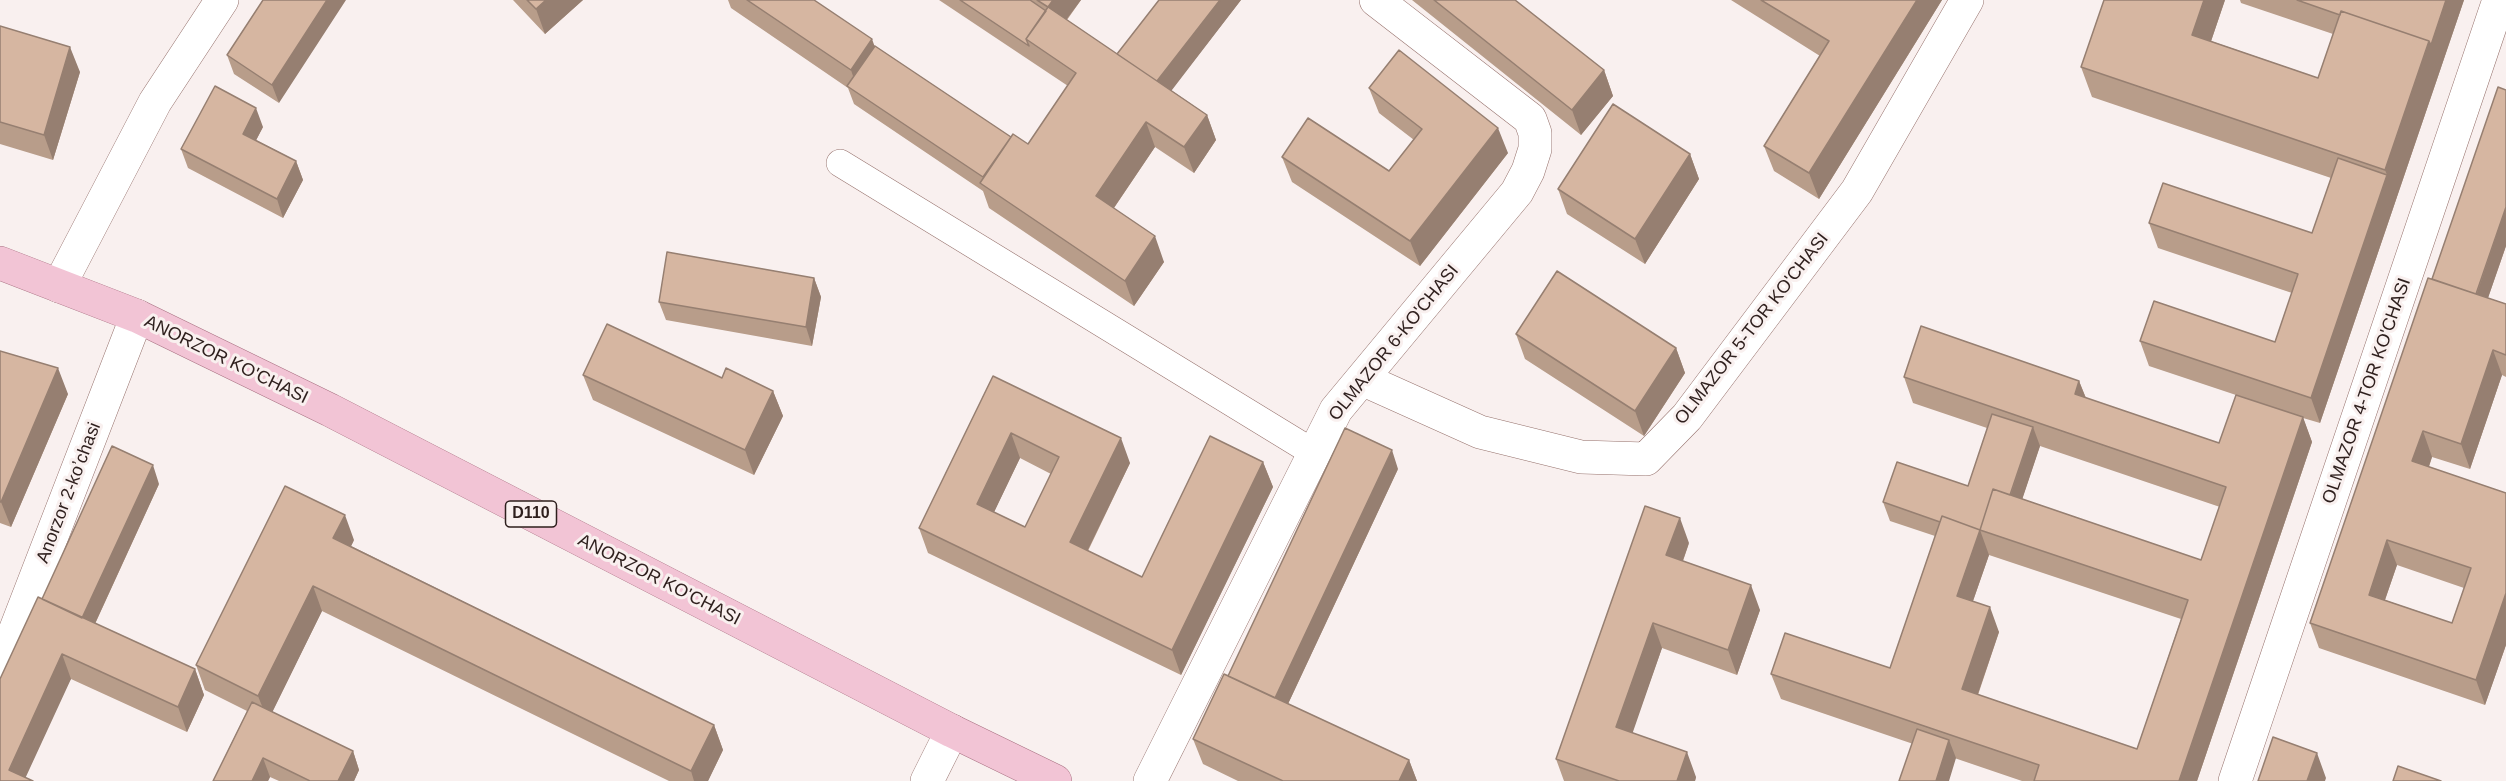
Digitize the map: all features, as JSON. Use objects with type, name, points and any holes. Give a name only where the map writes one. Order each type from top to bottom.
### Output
[{"type":"main road","name":"ANORZOR KO'CHASI","points":[[0,263],[137,316],[330,411],[952,731],[1055,781]]},
{"type":"street","points":[[59,286],[155,102],[222,0]]},
{"type":"street","name":"OLMAZOR 6-KO'CHASI","points":[[1150,781],[1336,410],[1517,192],[1528,171],[1535,149],[1535,133],[1530,119],[1376,0]]},
{"type":"street","name":"OLMAZOR 5-TOR KO'CHASI","points":[[1362,379],[1480,432],[1581,457],[1646,459],[1687,417],[1857,191],[1967,0]]},
{"type":"street","name":"OLMAZOR 4-TOR KO'CHASI","points":[[2235,781],[2499,0]]},
{"type":"street","name":"Аnorzor 2-koʼchasi","points":[[0,670],[137,316]]},
{"type":"street","points":[[927,781],[952,731]]},
{"type":"lane","points":[[840,163],[1314,453]]},
{"type":"building","points":[[263,0],[327,0],[272,85],[227,55]]},
{"type":"building","points":[[527,0],[546,0],[536,9]]},
{"type":"building","points":[[747,0],[814,0],[872,39],[851,70]]},
{"type":"building","points":[[960,0],[1030,0],[1046,11],[1026,39],[1029,46]]},
{"type":"building","points":[[1037,0],[1053,0],[1048,7]]},
{"type":"building","points":[[1159,0],[1220,0],[1157,81],[1117,54]]},
{"type":"building","points":[[1434,0],[1515,0],[1604,70],[1572,110]]},
{"type":"building","points":[[1761,0],[1917,0],[1809,173],[1764,146],[1829,41]]},
{"type":"building","points":[[2104,0],[2204,0],[2192,35],[2318,78],[2341,11],[2429,41],[2385,170],[2081,67]]},
{"type":"building","points":[[2297,0],[2446,0],[2431,45],[2429,41],[2341,11],[2340,15]]},
{"type":"building","points":[[1048,7],[1207,115],[1184,147],[1146,122],[1096,196],[1155,236],[1125,281],[980,183],[1013,134],[1028,144],[1076,73],[1026,39]]},
{"type":"building","points":[[0,26],[70,47],[44,135],[0,122]]},
{"type":"building","points":[[875,46],[1011,137],[983,177],[847,86]]},
{"type":"building","points":[[1399,50],[1498,128],[1410,241],[1282,157],[1308,118],[1389,171],[1422,129],[1369,88]]},
{"type":"building","points":[[215,86],[256,108],[243,134],[296,161],[277,199],[181,149]]},
{"type":"building","points":[[2498,87],[2506,90],[2506,207],[2476,294],[2432,279]]},
{"type":"building","points":[[1613,104],[1690,154],[1635,239],[1558,189]]},
{"type":"building","points":[[2338,158],[2387,175],[2311,398],[2140,341],[2154,301],[2275,342],[2298,274],[2149,223],[2163,183],[2312,233]]},
{"type":"building","points":[[667,252],[814,278],[806,327],[659,302]]},
{"type":"building","points":[[1557,271],[1676,348],[1635,411],[1516,334]]},
{"type":"building","points":[[2428,278],[2506,304],[2506,355],[2493,350],[2461,444],[2423,431],[2412,461],[2506,493],[2506,593],[2476,680],[2310,623]],"holes":[[[2387,540],[2471,568],[2452,623],[2369,595]]]},
{"type":"building","points":[[607,324],[722,378],[726,368],[773,391],[745,450],[583,375]]},
{"type":"building","points":[[1921,326],[2079,381],[2075,394],[2219,443],[2236,395],[2303,417],[2179,781],[2034,781],[2039,765],[1771,674],[1785,633],[1890,668],[1942,516],[1980,530],[1993,489],[2201,560],[2226,487],[1904,377]],"holes":[[[1980,530],[2188,600],[2137,749],[1962,689],[1990,607],[1957,596]]]},
{"type":"building","points":[[0,351],[58,368],[1,502],[0,502]]},
{"type":"building","points":[[993,376],[1121,438],[1070,542],[1142,577],[1210,436],[1263,462],[1172,650],[919,528]],"holes":[[[1011,433],[1059,457],[1025,527],[977,504]]]},
{"type":"building","points":[[1992,414],[2033,427],[2010,495],[1993,489],[1980,530],[1942,516],[1940,522],[1883,502],[1897,462],[1968,486]]},
{"type":"building","points":[[1345,428],[1392,450],[1275,698],[1228,676]]},
{"type":"building","points":[[112,446],[153,465],[82,618],[42,599]]},
{"type":"building","points":[[285,486],[345,515],[333,538],[714,725],[691,771],[313,586],[258,696],[196,665]]},
{"type":"building","points":[[1645,506],[1680,518],[1666,555],[1751,585],[1728,650],[1653,623],[1616,727],[1687,752],[1677,781],[1619,781],[1556,759]]},
{"type":"building","points":[[38,597],[195,669],[178,707],[62,654],[9,770],[33,781],[0,781],[0,679]]},
{"type":"building","points":[[1224,674],[1409,760],[1399,781],[1283,781],[1193,739]]},
{"type":"building","points":[[252,702],[353,751],[338,781],[310,781],[263,758],[252,781],[213,781]]},
{"type":"building","points":[[1917,729],[1949,740],[1936,781],[1899,781]]},
{"type":"building","points":[[2273,737],[2317,753],[2307,781],[2258,781]]},
{"type":"building","points":[[2398,766],[2441,781],[2393,781]]}]
